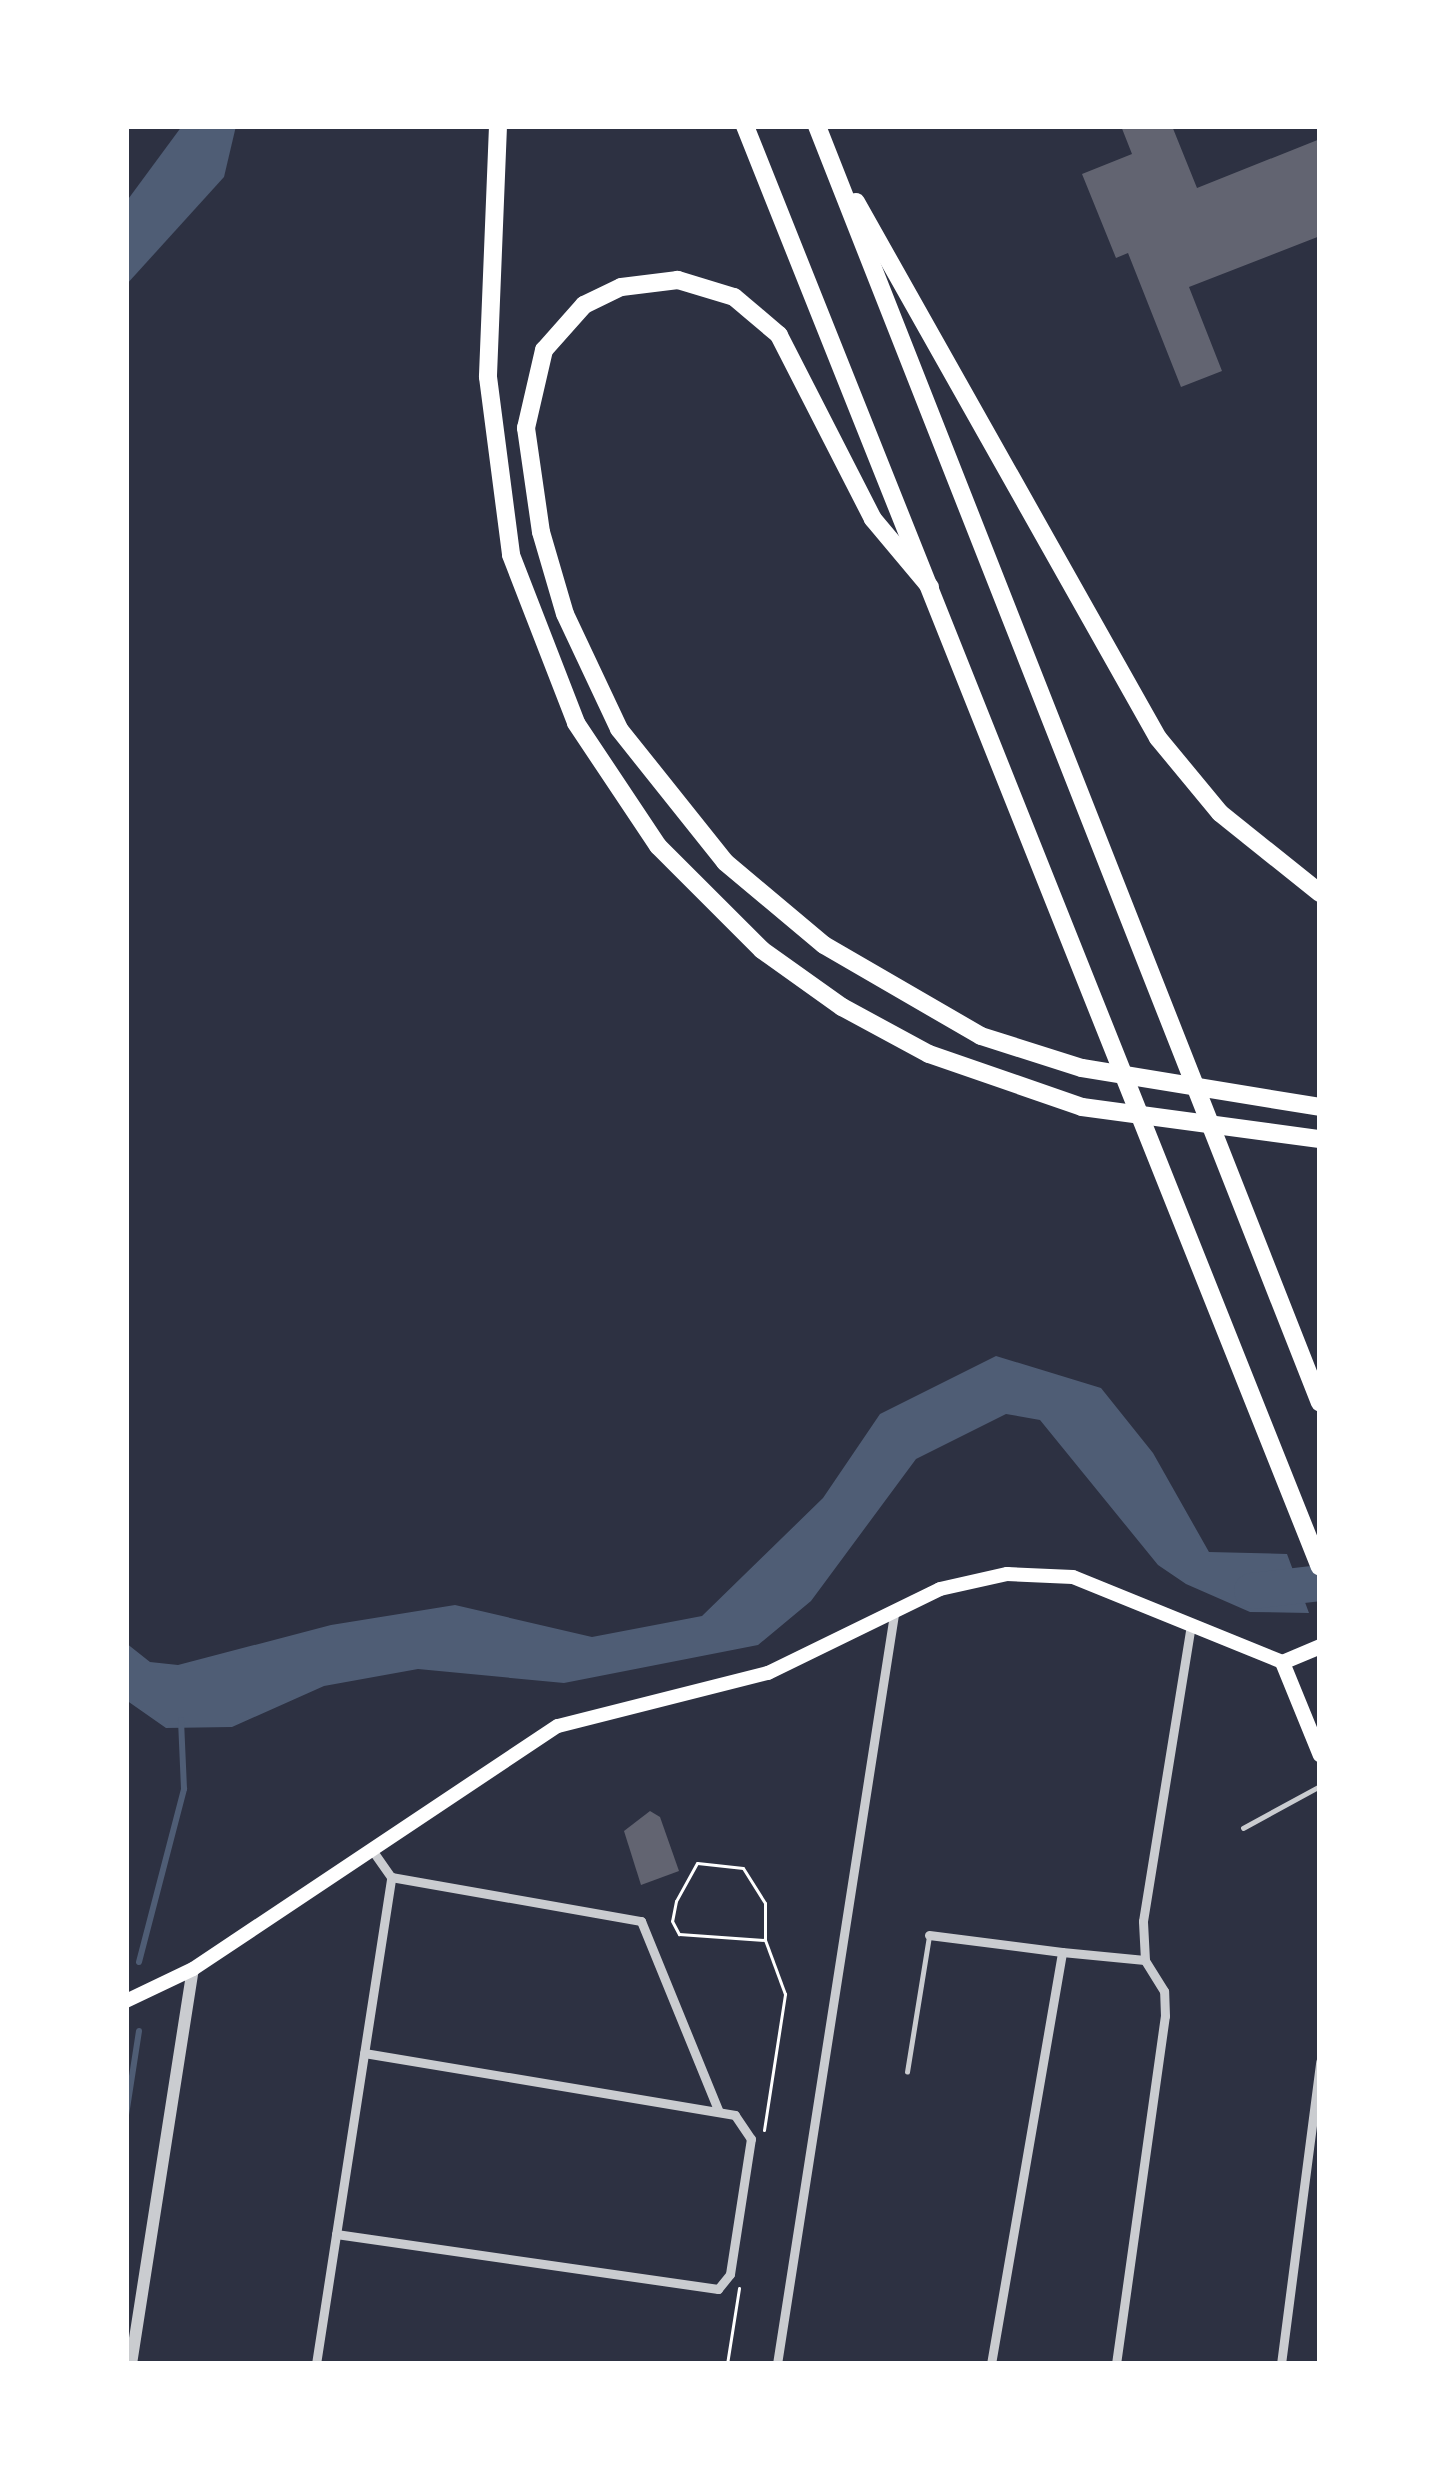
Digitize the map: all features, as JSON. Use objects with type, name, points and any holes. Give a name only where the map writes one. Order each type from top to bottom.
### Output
[{"type":"highway","points":[[498,126],[488,377],[494,467],[518,577],[556,682],[628,806],[691,882],[762,950],[842,1007],[959,1067],[1082,1107],[1320,1139]]},
{"type":"highway","points":[[746,126],[1320,1567]]},
{"type":"highway","points":[[817,126],[1320,1403]]},
{"type":"highway","points":[[838,175],[889,250],[1158,738],[1220,813],[1320,893]]},
{"type":"highway","points":[[930,587],[873,519],[766,320],[698,283],[621,287],[555,333],[526,408],[551,573],[599,692],[643,765],[725,862],[824,945],[938,1017],[1082,1068],[1320,1107]]},
{"type":"main road","points":[[126,2001],[194,1969],[560,1724],[768,1673],[940,1588],[1034,1572],[1073,1576],[1282,1662],[1320,1755]]},
{"type":"main road","points":[[1282,1662],[1320,1646]]},
{"type":"street","points":[[777,2364],[894,1613]]},
{"type":"street","points":[[1116,2364],[1165,2016],[1164,1991],[1145,1960],[1143,1922],[1191,1623]]},
{"type":"street","points":[[316,2364],[391,1877],[370,1847]]},
{"type":"street","points":[[391,1877],[641,1921],[719,2112]]},
{"type":"street","points":[[929,1935],[1145,1960]]},
{"type":"street","points":[[991,2364],[1062,1952]]},
{"type":"street","points":[[130,2364],[194,1969]]},
{"type":"street","points":[[336,2234],[718,2289],[730,2274],[751,2139],[746,2120],[719,2112],[364,2053]]},
{"type":"street","points":[[1282,2364],[1320,2062]]},
{"type":"lane","points":[[1243,1828],[1320,1786]]},
{"type":"lane","points":[[908,2072],[929,1935]]},
{"type":"path","points":[[765,1940],[679,1934],[672,1921],[676,1900],[697,1862],[743,1868],[760,1886],[765,1940],[785,1994]]},
{"type":"water","points":[[182,126],[236,126],[224,177],[126,285],[126,202]]},
{"type":"water","points":[[996,1356],[1101,1388],[1153,1453],[1209,1552],[1287,1554],[1309,1613],[1250,1612],[1186,1584],[1158,1565],[1040,1420],[1006,1414],[916,1459],[811,1601],[758,1645],[564,1683],[418,1669],[324,1686],[232,1727],[166,1728],[126,1700],[126,1643],[150,1662],[178,1665],[331,1625],[455,1605],[592,1637],[702,1616],[823,1498],[880,1414]]},
{"type":"building","points":[[1121,126],[1172,126],[1197,188],[1320,139],[1320,236],[1189,287],[1222,371],[1181,387],[1128,253],[1116,258],[1082,174],[1132,154]]},
{"type":"building","points":[[650,1811],[660,1817],[679,1871],[641,1885],[624,1831]]},
{"type":"waterway","points":[[1252,1591],[1320,1583]]},
{"type":"waterway","points":[[139,1962],[184,1789],[181,1720]]},
{"type":"waterway","points":[[126,2115],[139,2031]]}]
